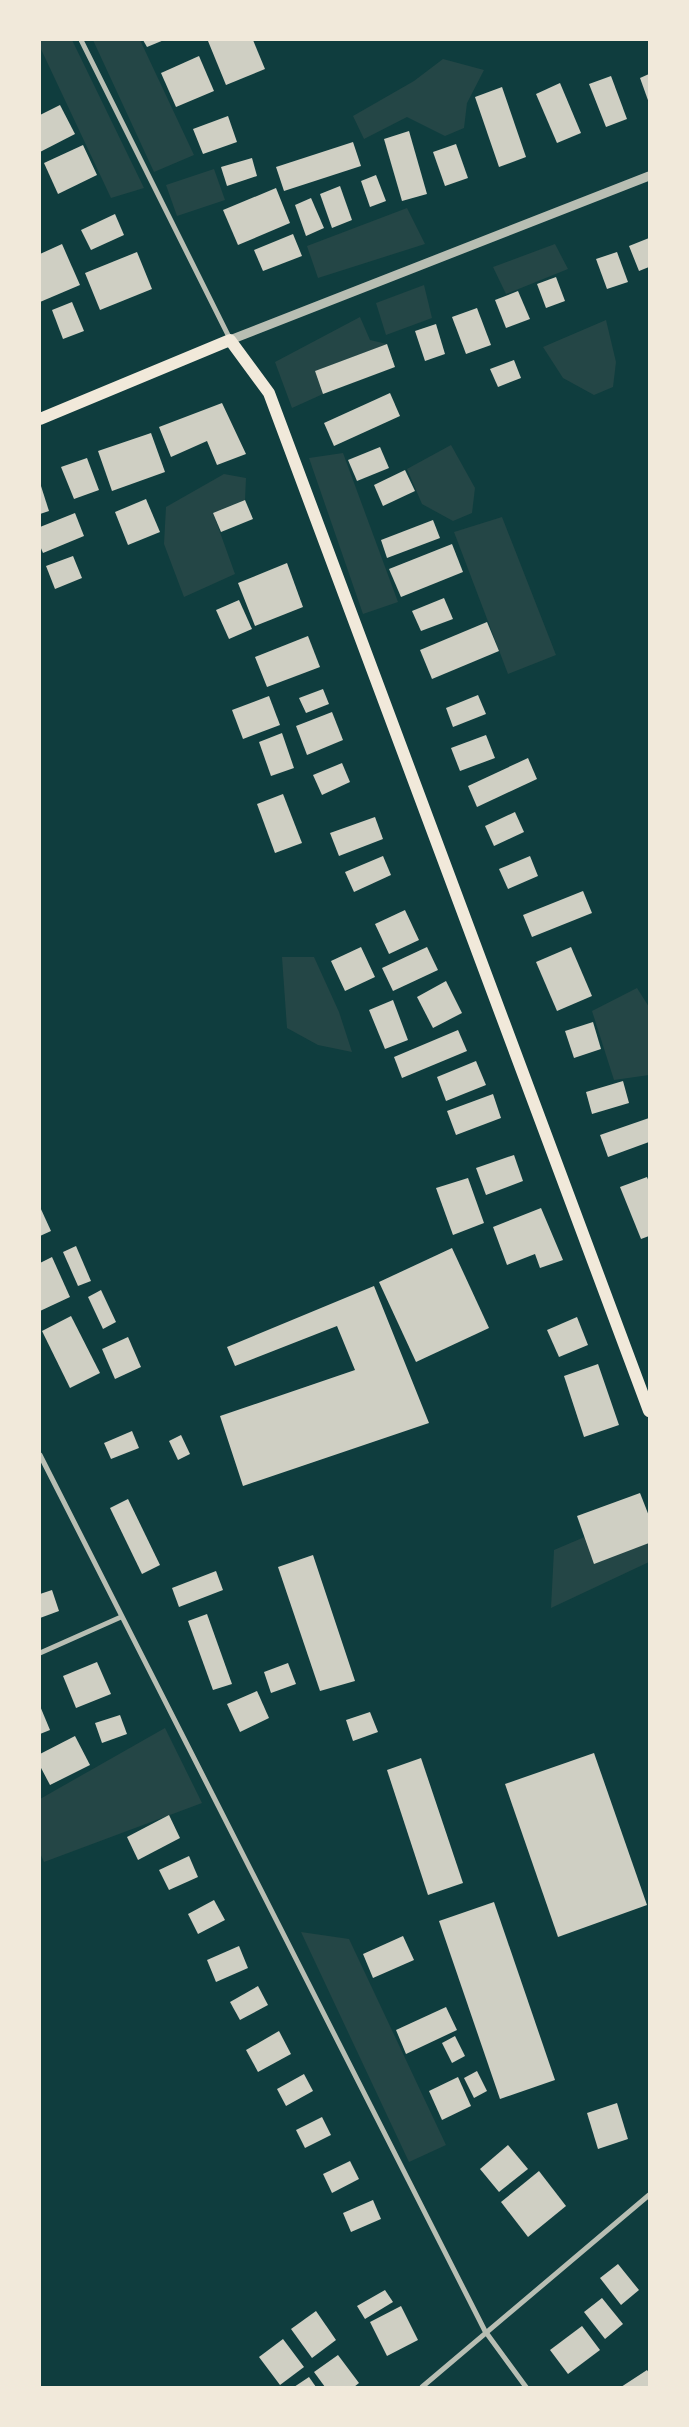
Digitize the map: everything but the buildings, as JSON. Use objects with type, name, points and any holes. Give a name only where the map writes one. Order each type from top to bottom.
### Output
[{"type":"main road","points":[[40,418],[230,340],[269,394],[649,1411]]},
{"type":"street","points":[[80,40],[230,340],[649,176]]},
{"type":"street","points":[[40,1455],[486,2332],[526,2387]]},
{"type":"street","points":[[40,1653],[121,1617]]},
{"type":"street","points":[[422,2387],[649,2195]]},
{"type":"shaded area","points":[[40,40],[72,40],[144,188],[111,198],[40,47]]},
{"type":"shaded area","points":[[93,40],[140,40],[194,155],[154,172]]},
{"type":"shaded area","points":[[443,59],[484,70],[467,103],[464,128],[445,136],[407,117],[364,139],[353,116],[414,81]]},
{"type":"shaded area","points":[[214,169],[225,200],[177,216],[166,185]]},
{"type":"shaded area","points":[[407,208],[425,244],[318,278],[307,246]]},
{"type":"shaded area","points":[[555,244],[568,269],[506,294],[493,267]]},
{"type":"shaded area","points":[[424,285],[432,318],[386,335],[376,303]]},
{"type":"shaded area","points":[[360,317],[370,340],[387,344],[315,371],[323,394],[292,408],[275,362]]},
{"type":"shaded area","points":[[606,320],[616,362],[613,387],[594,395],[563,378],[543,347]]},
{"type":"shaded area","points":[[451,445],[475,488],[472,513],[453,521],[422,504],[407,469]]},
{"type":"shaded area","points":[[343,453],[398,602],[363,614],[309,458]]},
{"type":"shaded area","points":[[224,474],[246,478],[245,500],[213,513],[235,574],[184,597],[164,544],[166,507]]},
{"type":"shaded area","points":[[502,517],[556,655],[508,674],[454,532]]},
{"type":"shaded area","points":[[282,957],[314,957],[339,1012],[352,1052],[318,1045],[287,1028]]},
{"type":"shaded area","points":[[637,988],[649,1007],[649,1075],[614,1080],[592,1011]]},
{"type":"shaded area","points":[[641,1513],[649,1535],[649,1562],[551,1608],[554,1550]]},
{"type":"shaded area","points":[[165,1728],[202,1803],[44,1862],[40,1853],[40,1799]]},
{"type":"shaded area","points":[[301,1932],[349,1939],[446,2145],[409,2162]]}]
